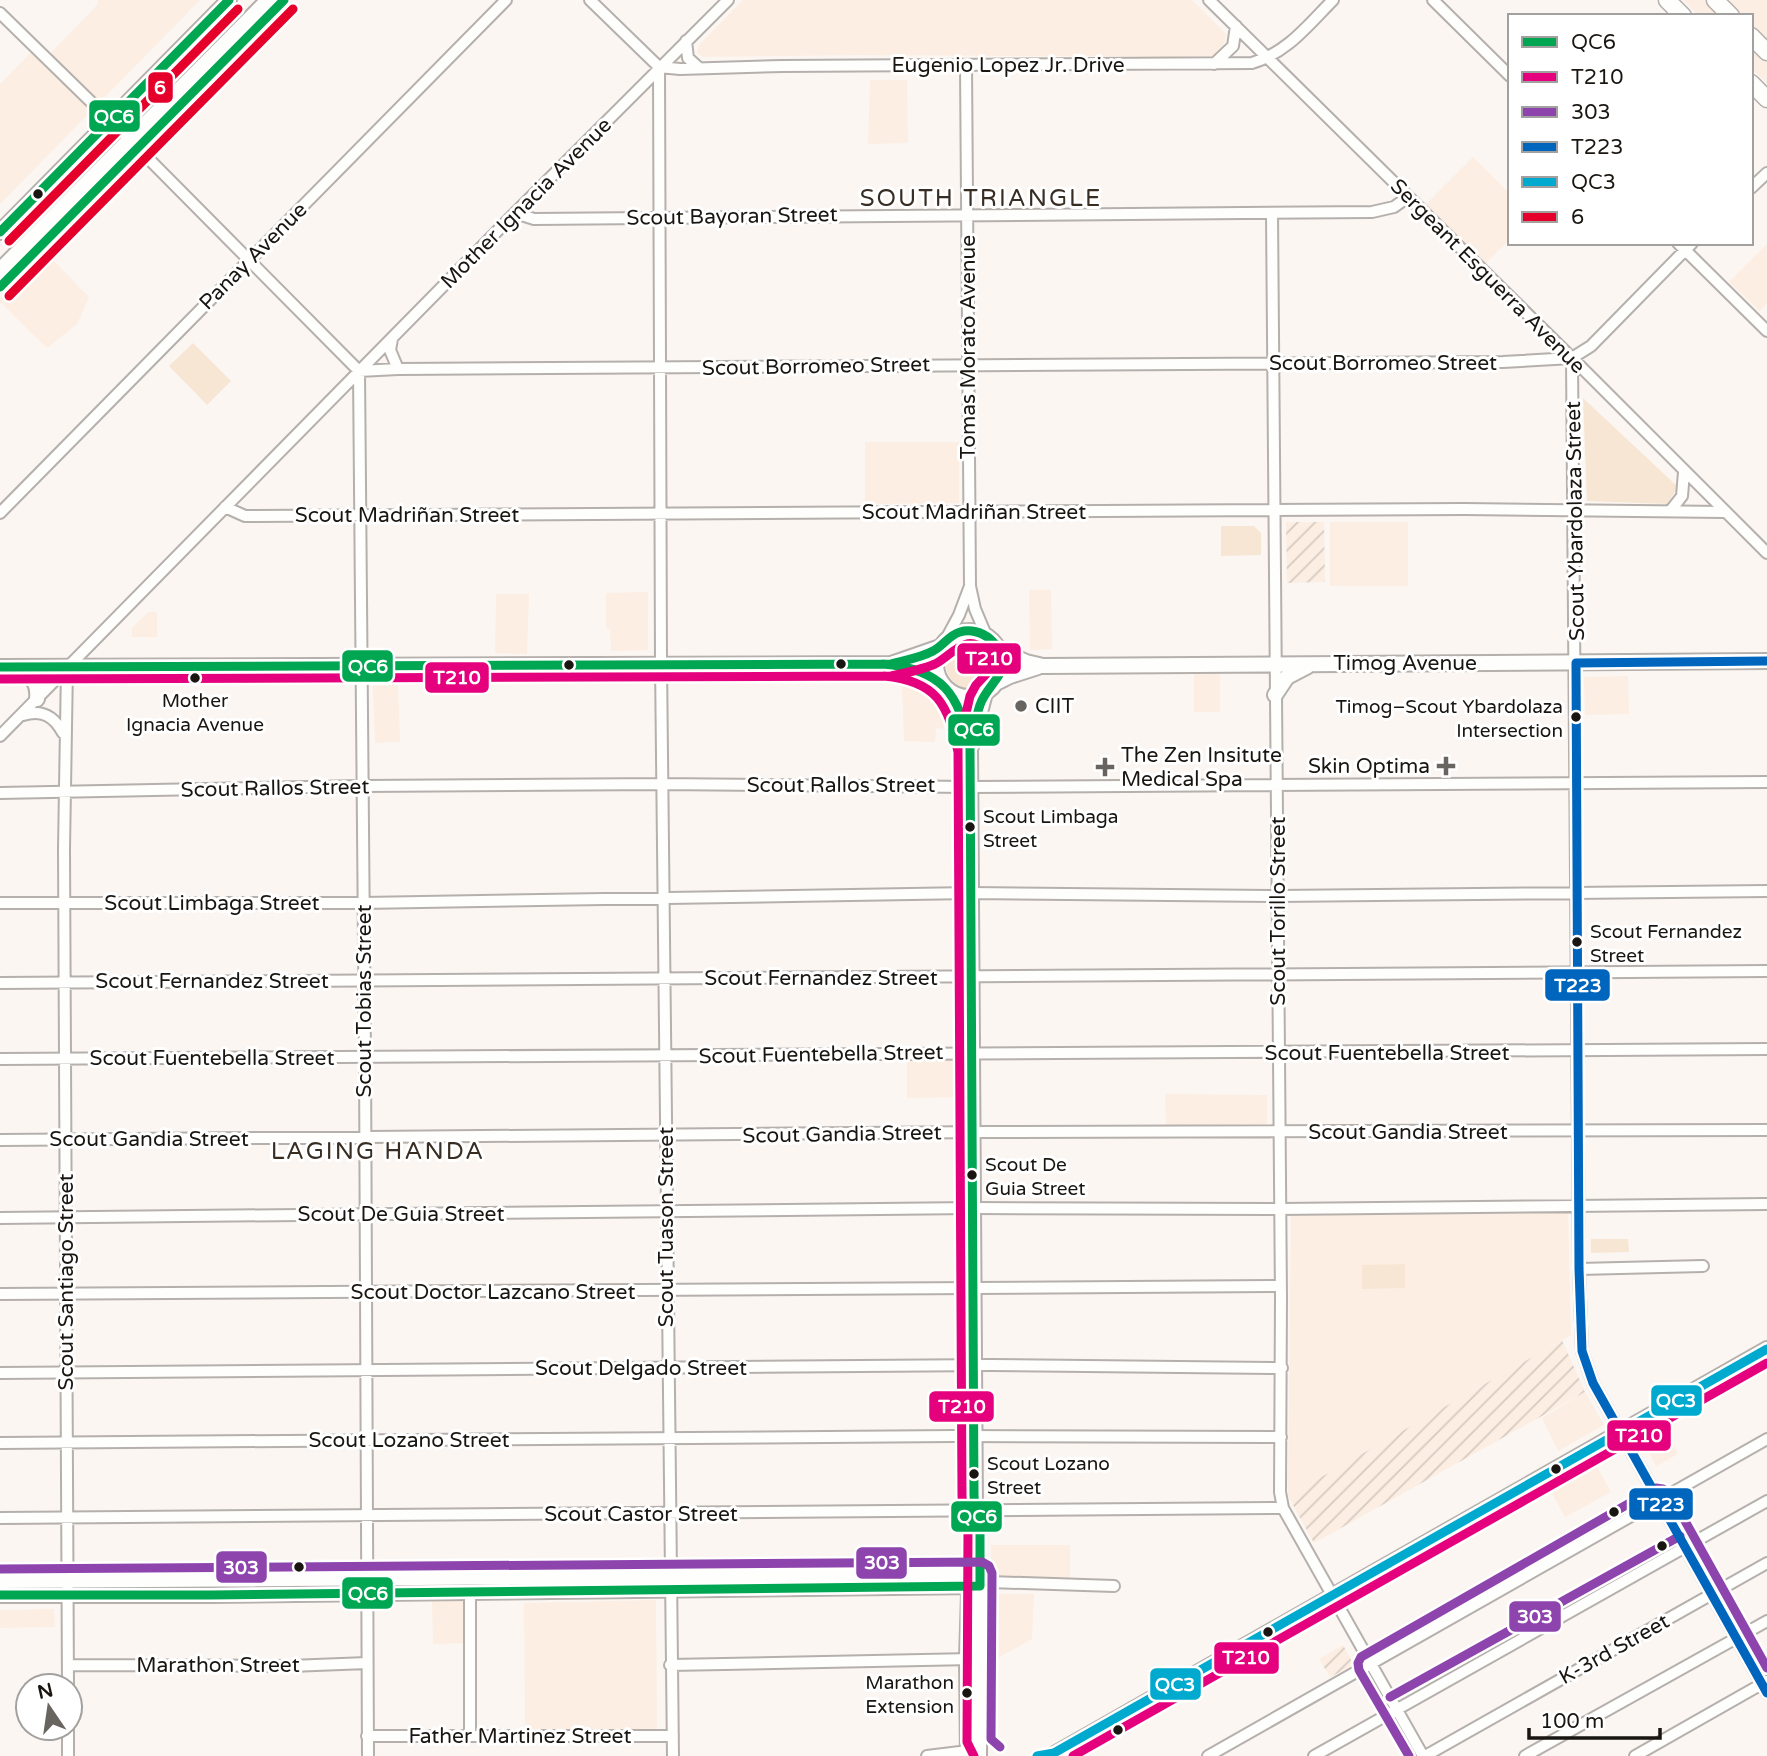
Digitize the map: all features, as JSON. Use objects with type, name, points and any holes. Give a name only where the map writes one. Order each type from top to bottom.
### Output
[{"type":"highway","points":[[1667,0],[1681,14]]},
{"type":"highway","points":[[1715,0],[1729,14]]},
{"type":"highway","points":[[1753,38],[1767,52]]},
{"type":"highway","points":[[1753,85],[1767,99]]},
{"type":"main road","points":[[0,270],[124,134],[229,0]]},
{"type":"main road","points":[[0,232],[124,134],[268,0]]},
{"type":"main road","points":[[891,664],[942,644],[956,633],[966,631],[986,635],[999,650],[1002,670],[990,688],[970,748]]},
{"type":"main road","points":[[942,644],[935,667],[960,711],[970,748],[975,1512],[971,1528],[978,1580],[971,1754]]},
{"type":"main road","name":"Timog Avenue","points":[[999,650],[1043,666],[1767,661]]},
{"type":"main road","points":[[1275,695],[1290,675],[1313,663]]},
{"type":"main road","points":[[0,667],[891,664],[928,676],[948,690],[969,698],[990,688]]},
{"type":"main road","name":"Timog Avenue","points":[[990,688],[1010,676],[1043,666]]},
{"type":"main road","points":[[16,667],[34,680],[38,691],[37,699]]},
{"type":"main road","points":[[1037,1756],[1060,1753],[1767,1349]]},
{"type":"main road","points":[[0,1581],[68,1587],[978,1580]]},
{"type":"main road","points":[[772,1581],[939,1586],[978,1580]]},
{"type":"main road","points":[[978,1580],[969,1614],[979,1741],[991,1756]]},
{"type":"main road","points":[[366,1585],[470,1591],[670,1582]]},
{"type":"main road","points":[[939,1586],[953,1593],[969,1614]]},
{"type":"main road","points":[[0,1595],[68,1587]]},
{"type":"main road","points":[[971,1754],[979,1741]]},
{"type":"street","points":[[0,287],[124,134],[284,0]]},
{"type":"street","name":"Panay Avenue","points":[[0,513],[506,0]]},
{"type":"street","points":[[590,0],[659,67]]},
{"type":"street","name":"Mother Ignacia Avenue","points":[[0,736],[728,0]]},
{"type":"street","name":"Sergeant Esguerra Avenue","points":[[1209,0],[1767,554]]},
{"type":"street","name":"Eugenio Lopez Jr. Drive","points":[[659,67],[1252,63],[1284,49],[1333,0]]},
{"type":"street","points":[[1433,0],[1508,74]]},
{"type":"street","points":[[0,13],[359,371]]},
{"type":"street","points":[[1214,64],[1233,46],[1236,26]]},
{"type":"street","points":[[686,41],[688,58],[699,68]]},
{"type":"street","name":"Tomas Morato Avenue","points":[[966,66],[970,586],[975,609],[986,635]]},
{"type":"street","name":"Scout Tuason Street","points":[[659,67],[662,784],[673,1756]]},
{"type":"street","points":[[1753,186],[1767,173]]},
{"type":"street","name":"Scout Bayoran Street","points":[[515,213],[534,219],[1372,212],[1394,208],[1408,197]]},
{"type":"street","name":"Scout Torillo Street","points":[[1272,213],[1282,1368],[1280,1492],[1283,1508],[1424,1756]]},
{"type":"street","points":[[1572,358],[1591,346],[1685,245],[1767,331]]},
{"type":"street","points":[[392,339],[390,350],[398,369]]},
{"type":"street","name":"Scout Borromeo Street","points":[[359,371],[1503,362],[1572,358]]},
{"type":"street","name":"Scout Ybardolaza Street","points":[[1572,358],[1579,1269],[1584,1362],[1592,1383],[1765,1686]]},
{"type":"street","name":"Scout Tobias Street","points":[[359,371],[368,1756]]},
{"type":"street","points":[[1671,510],[1682,496],[1684,472]]},
{"type":"street","name":"Scout Madriñan Street","points":[[225,507],[245,516],[1275,510],[1724,512]]},
{"type":"street","name":"Tomas Morato Avenue","points":[[942,644],[959,615],[970,586]]},
{"type":"street","name":"Scout Santiago Street","points":[[67,667],[64,903],[68,1672]]},
{"type":"street","points":[[19,717],[33,712],[45,714],[54,718],[65,736]]},
{"type":"street","name":"Scout Rallos Street","points":[[0,793],[662,784],[970,787],[1767,782]]},
{"type":"street","name":"Scout Limbaga Street","points":[[0,903],[363,903],[970,893],[1277,896],[1767,891]]},
{"type":"street","name":"Scout Fernandez Street","points":[[0,983],[1767,971]]},
{"type":"street","name":"Scout Fuentebella Street","points":[[0,1059],[972,1053],[1278,1054],[1767,1049]]},
{"type":"street","name":"Scout Gandia Street","points":[[0,1139],[1767,1130]]},
{"type":"street","name":"Scout De Guia Street","points":[[0,1218],[973,1208],[1280,1209],[1767,1204]]},
{"type":"street","points":[[1579,1269],[1703,1266]]},
{"type":"street","name":"Scout Doctor Lazcano Street","points":[[0,1294],[1281,1286]]},
{"type":"street","name":"Scout Delgado Street","points":[[0,1373],[974,1366],[1282,1368]]},
{"type":"street","name":"Scout Lozano Street","points":[[0,1443],[974,1436],[1281,1437]]},
{"type":"street","points":[[1208,1756],[1767,1439]]},
{"type":"street","points":[[1314,1756],[1767,1501]]},
{"type":"street","name":"Scout Castor Street","points":[[0,1518],[1283,1508]]},
{"type":"street","name":"K-3rd Street","points":[[1424,1756],[1767,1563]]},
{"type":"street","points":[[978,1580],[1114,1586]]},
{"type":"street","points":[[470,1591],[470,1736]]},
{"type":"street","points":[[1525,1756],[1767,1621]]},
{"type":"street","points":[[670,1665],[973,1659]]},
{"type":"street","name":"Marathon Street","points":[[68,1665],[290,1666],[367,1663]]},
{"type":"street","points":[[1635,1756],[1765,1686]]},
{"type":"street","name":"Father Martinez Street","points":[[367,1736],[673,1736]]},
{"type":"street","points":[[927,1756],[971,1754]]},
{"type":"shaded area","points":[[98,0],[200,0],[0,204],[0,84],[38,45],[49,55],[98,4]]},
{"type":"shaded area","points":[[743,0],[1192,0],[1226,34],[1220,51],[1211,57],[703,57],[697,53],[699,45]]},
{"type":"shaded area","points":[[1683,0],[1767,0],[1767,83],[1753,70],[1753,14],[1697,14]]},
{"type":"shaded area","points":[[870,80],[907,80],[908,143],[868,144]]},
{"type":"shaded area","points":[[1473,157],[1508,192],[1508,241],[1485,264],[1425,205]]},
{"type":"shaded area","points":[[1767,244],[1767,303],[1760,311],[1729,282]]},
{"type":"shaded area","points":[[46,253],[89,297],[77,324],[47,348],[0,302],[0,298]]},
{"type":"shaded area","points":[[193,343],[231,381],[207,405],[169,366]]},
{"type":"shaded area","points":[[1583,398],[1678,487],[1667,504],[1587,501]]},
{"type":"shaded area","points":[[865,442],[959,442],[959,503],[865,504]]},
{"type":"shaded area","points":[[1286,522],[1324,522],[1325,582],[1287,583]]},
{"type":"shaded area","points":[[1330,522],[1408,522],[1408,586],[1330,586]]},
{"type":"shaded area","points":[[1221,526],[1254,526],[1261,533],[1261,555],[1221,556]]},
{"type":"shaded area","points":[[1029,590],[1051,590],[1052,649],[1030,650]]},
{"type":"shaded area","points":[[648,592],[648,650],[611,651],[610,629],[606,628],[606,593]]},
{"type":"shaded area","points":[[496,594],[529,594],[527,654],[495,653]]},
{"type":"shaded area","points":[[148,612],[157,612],[157,637],[132,637],[132,628]]},
{"type":"shaded area","points":[[969,642],[985,649],[992,665],[985,681],[969,688],[953,681],[946,665],[953,649]]},
{"type":"shaded area","points":[[1220,673],[1220,712],[1194,712],[1194,674]]},
{"type":"shaded area","points":[[1628,676],[1629,714],[1585,715],[1584,677]]},
{"type":"shaded area","points":[[902,681],[916,685],[934,696],[956,730],[936,728],[935,742],[904,741]]},
{"type":"shaded area","points":[[398,685],[400,742],[375,743],[373,686]]},
{"type":"shaded area","points":[[907,1058],[951,1059],[965,1077],[965,1097],[907,1098]]},
{"type":"shaded area","points":[[1165,1094],[1267,1095],[1267,1127],[1166,1126]]},
{"type":"shaded area","points":[[1568,1213],[1571,1335],[1288,1496],[1291,1215]]},
{"type":"shaded area","points":[[1591,1239],[1628,1239],[1629,1252],[1591,1253]]},
{"type":"shaded area","points":[[1405,1264],[1405,1288],[1362,1289],[1362,1265]]},
{"type":"shaded area","points":[[1562,1340],[1585,1392],[1314,1543],[1288,1496]]},
{"type":"shaded area","points":[[1585,1392],[1604,1425],[1558,1451],[1542,1418]]},
{"type":"shaded area","points":[[1664,1428],[1678,1454],[1656,1466],[1642,1440]]},
{"type":"shaded area","points":[[1594,1461],[1611,1492],[1565,1517],[1548,1486]]},
{"type":"shaded area","points":[[991,1545],[1070,1545],[1070,1578],[991,1578]]},
{"type":"shaded area","points":[[992,1594],[1034,1594],[1032,1639],[991,1662]]},
{"type":"shaded area","points":[[468,1599],[469,1643],[433,1644],[432,1600]]},
{"type":"shaded area","points":[[656,1600],[657,1730],[525,1729],[524,1603]]},
{"type":"shaded area","points":[[54,1609],[55,1627],[0,1628],[0,1610]]},
{"type":"shaded area","points":[[1343,1645],[1352,1662],[1350,1667],[1330,1677],[1319,1659]]},
{"type":"transit line","name":"QC6","points":[[0,232],[229,0]]},
{"type":"transit line","name":"QC6","points":[[0,287],[284,0]]},
{"type":"transit line","name":"6","points":[[9,241],[238,9]]},
{"type":"transit line","name":"6","points":[[9,296],[293,9]]},
{"type":"transit line","name":"QC6","points":[[0,667],[891,664],[928,653],[956,633],[968,631],[980,633],[990,639],[1003,658],[1000,674],[980,705],[970,748],[974,1495],[975,1512],[980,1527],[980,1586],[0,1595]]},
{"type":"transit line","name":"T210","points":[[0,679],[891,676],[935,664],[965,645],[977,645],[984,650],[989,660],[989,671],[970,696],[958,748],[962,1495],[963,1514],[968,1529],[967,1742],[974,1756]]},
{"type":"transit line","name":"T223","points":[[1576,663],[1767,661]]},
{"type":"transit line","name":"T223","points":[[1576,663],[1579,1269],[1582,1351],[1593,1383],[1767,1693]]},
{"type":"transit line","name":"QC6","points":[[883,664],[920,672],[945,688],[960,713],[970,749]]},
{"type":"transit line","name":"T210","points":[[884,676],[917,683],[937,698],[950,721],[958,752]]},
{"type":"transit line","name":"QC3","points":[[1037,1756],[1054,1753],[1767,1349]]},
{"type":"transit line","name":"T210","points":[[1073,1756],[1767,1363]]},
{"type":"transit line","name":"303","points":[[1409,1756],[1359,1670],[1361,1657],[1656,1488],[1670,1494],[1767,1668]]},
{"type":"transit line","name":"303","points":[[1390,1697],[1680,1536]]},
{"type":"transit line","name":"303","points":[[0,1569],[982,1562],[989,1566],[992,1573],[991,1739],[1000,1747]]},
{"type":"place","name":"Mother Ignacia Avenue","points":[[195,678]]},
{"type":"place","name":"CIIT","points":[[1021,706]]},
{"type":"place","name":"Timog–Scout Ybardolaza Intersection","points":[[1576,717]]},
{"type":"place","name":"Skin Optima","points":[[1446,766]]},
{"type":"place","name":"The Zen Insitute Medical Spa","points":[[1105,767]]},
{"type":"place","name":"Scout Limbaga Street","points":[[970,827]]},
{"type":"place","name":"Scout Fernandez Street","points":[[1577,942]]},
{"type":"place","name":"Scout De Guia Street","points":[[972,1175]]},
{"type":"place","name":"Scout Lozano Street","points":[[974,1474]]},
{"type":"place","name":"Marathon Extension","points":[[967,1693]]},
{"type":"district","name":"SOUTH TRIANGLE","points":[[981,198]]},
{"type":"district","name":"LAGING HANDA","points":[[378,1151]]}]
